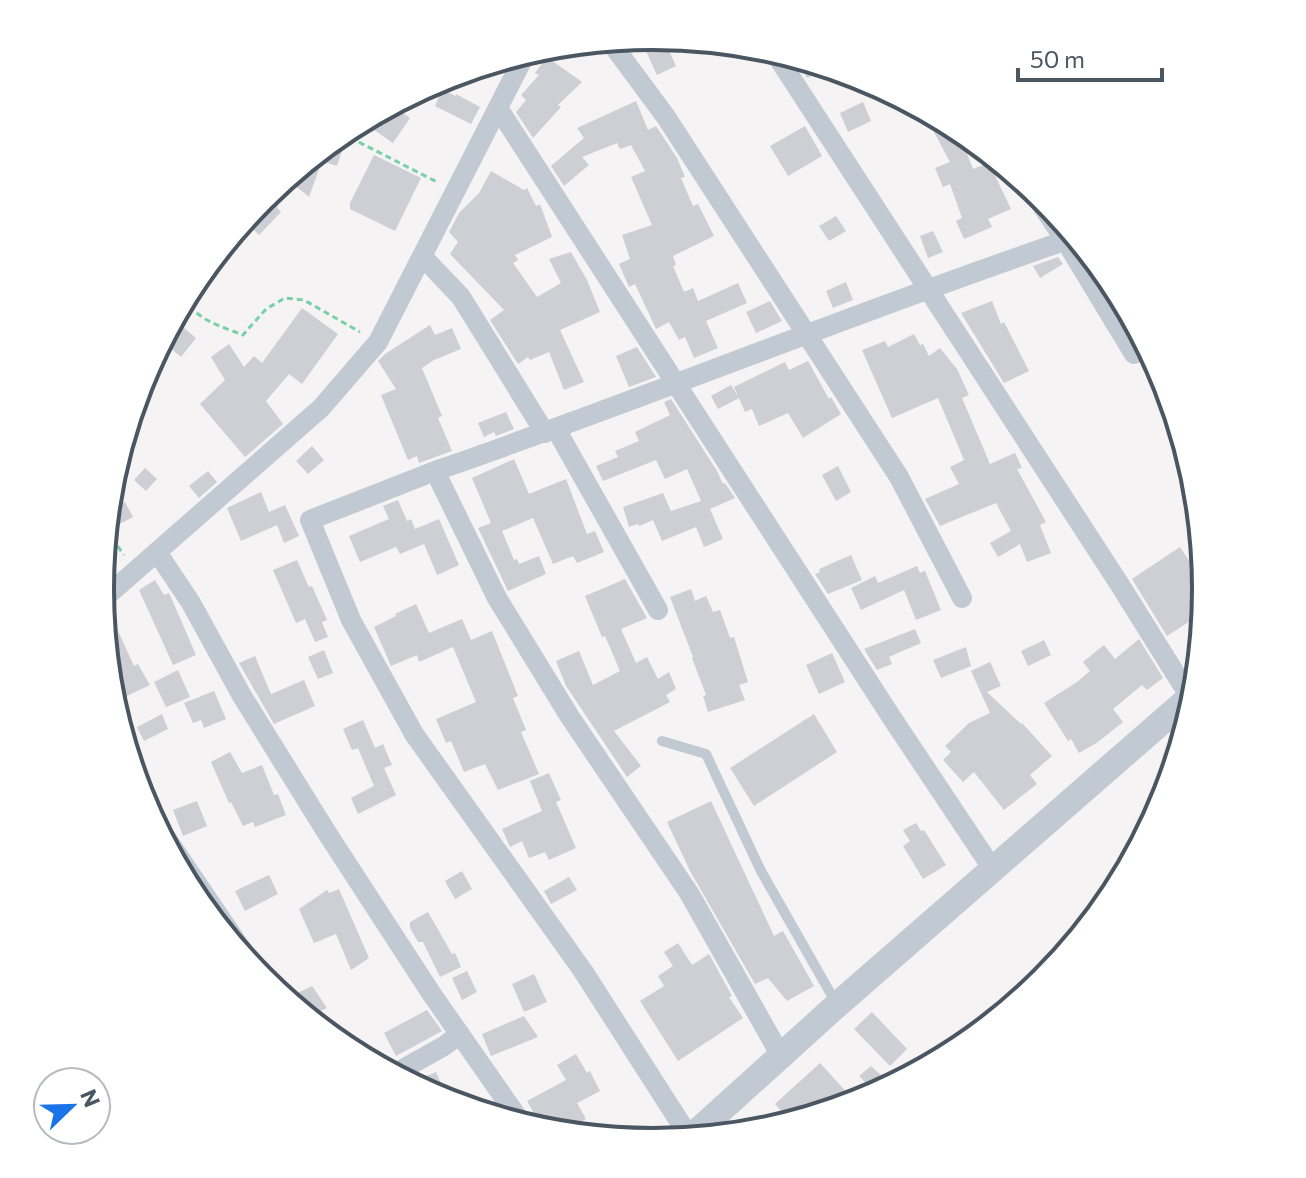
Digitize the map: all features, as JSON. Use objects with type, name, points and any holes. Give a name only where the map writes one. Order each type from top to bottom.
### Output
[{"type":"street","points":[[617,51],[666,117],[899,477],[962,598]]},
{"type":"street","points":[[783,66],[1184,681]]},
{"type":"street","points":[[114,589],[321,408],[378,342],[519,67]]},
{"type":"street","points":[[498,108],[992,868]]},
{"type":"street","points":[[683,1127],[583,971],[414,734],[351,620],[310,520],[435,471],[551,431],[1063,240]]},
{"type":"street","points":[[423,257],[461,297],[551,431],[658,610]]},
{"type":"street","points":[[1089,273],[1134,354]]},
{"type":"street","points":[[435,471],[497,598],[570,717],[689,893],[781,1056]]},
{"type":"street","points":[[157,552],[191,603],[242,696],[327,833],[512,1110]]},
{"type":"street","points":[[704,1125],[992,868],[1179,707]]},
{"type":"street","points":[[406,1067],[460,1034]]},
{"type":"lane","points":[[662,741],[706,754],[761,871],[837,1005]]},
{"type":"path","points":[[355,140],[456,190]]},
{"type":"path","points":[[193,308],[206,320],[243,335],[266,309],[285,298],[304,300],[378,342]]},
{"type":"path","points":[[116,544],[136,570]]},
{"type":"building","points":[[669,50],[676,66],[657,75],[646,51]]},
{"type":"building","points":[[551,60],[582,82],[558,105],[561,107],[533,138],[516,112],[526,100],[521,95],[539,75],[535,73],[544,61]]},
{"type":"building","points":[[446,92],[480,107],[471,124],[435,106],[440,94]]},
{"type":"building","points":[[636,101],[648,130],[656,126],[677,158],[685,177],[681,178],[693,206],[698,204],[714,236],[673,256],[676,265],[673,266],[684,292],[693,288],[698,301],[738,283],[747,303],[706,321],[718,348],[694,358],[685,337],[679,340],[669,322],[656,329],[635,284],[629,287],[619,264],[630,259],[622,235],[652,225],[631,177],[645,171],[631,145],[620,149],[617,143],[582,157],[589,165],[564,186],[551,166],[584,138],[577,128]]},
{"type":"building","points":[[863,102],[871,121],[848,132],[840,113]]},
{"type":"building","points":[[402,113],[410,118],[393,143],[373,129]]},
{"type":"building","points":[[805,126],[822,156],[788,176],[770,146]]},
{"type":"building","points":[[932,128],[966,150],[973,169],[985,164],[993,171],[1011,209],[988,219],[992,227],[964,239],[956,221],[962,218],[950,184],[943,187],[935,168],[950,162]]},
{"type":"building","points":[[343,149],[337,166],[324,162]]},
{"type":"building","points":[[374,155],[421,178],[395,231],[350,209],[350,203]]},
{"type":"building","points":[[321,165],[309,197],[296,186]]},
{"type":"building","points":[[491,171],[524,190],[527,188],[536,206],[540,204],[552,237],[515,255],[518,260],[513,263],[537,297],[561,283],[549,259],[571,252],[600,312],[560,330],[584,382],[564,390],[549,352],[530,360],[528,357],[518,364],[490,320],[504,310],[450,254],[458,242],[449,232],[459,213],[479,193]]},
{"type":"building","points":[[279,201],[277,208],[281,212],[259,235],[253,229]]},
{"type":"building","points":[[836,216],[846,231],[829,241],[819,226]]},
{"type":"building","points":[[933,231],[943,252],[928,258],[920,236]]},
{"type":"building","points":[[1058,257],[1063,264],[1040,278],[1033,266]]},
{"type":"building","points":[[846,282],[853,300],[833,308],[826,291]]},
{"type":"building","points":[[770,301],[782,321],[756,333],[746,312]]},
{"type":"building","points":[[992,301],[1001,324],[1004,322],[1029,371],[1004,383],[961,313]]},
{"type":"building","points":[[302,308],[338,334],[302,384],[289,374],[266,401],[283,424],[245,457],[200,404],[225,380],[211,357],[229,344],[244,367],[254,356],[262,363]]},
{"type":"building","points":[[430,325],[435,335],[452,328],[461,349],[422,368],[442,416],[438,418],[452,451],[419,463],[417,456],[408,460],[381,395],[396,389],[378,361]]},
{"type":"building","points":[[182,327],[196,338],[181,357],[171,349]]},
{"type":"building","points":[[914,334],[929,356],[940,348],[957,369],[969,395],[962,398],[990,464],[1015,453],[1022,468],[1017,469],[1046,522],[1040,525],[1051,553],[1027,562],[1020,544],[998,557],[990,543],[1011,531],[996,503],[940,526],[925,499],[959,484],[950,467],[964,460],[938,398],[892,418],[862,350],[885,341],[888,347]]},
{"type":"building","points":[[637,347],[656,377],[629,387],[616,356]]},
{"type":"building","points":[[808,361],[841,414],[803,438],[788,413],[759,426],[752,409],[745,412],[734,387],[785,362],[789,370]]},
{"type":"building","points":[[731,385],[739,398],[718,409],[711,396]]},
{"type":"building","points":[[671,399],[723,484],[735,498],[710,509],[723,539],[704,547],[696,527],[662,541],[653,520],[629,527],[623,507],[663,493],[671,511],[701,501],[687,469],[665,479],[656,460],[603,481],[596,466],[618,457],[615,451],[639,441],[635,432],[670,415],[664,402]]},
{"type":"building","points":[[506,412],[514,429],[484,437],[478,423]]},
{"type":"building","points":[[312,446],[324,460],[308,474],[296,461]]},
{"type":"building","points":[[514,459],[529,494],[566,479],[587,534],[595,531],[604,552],[577,563],[573,556],[553,564],[533,518],[502,531],[514,560],[517,559],[519,564],[539,556],[546,574],[508,591],[478,528],[491,523],[472,478]]},
{"type":"building","points":[[838,466],[851,492],[836,501],[822,475]]},
{"type":"building","points":[[145,468],[157,479],[146,491],[134,480]]},
{"type":"building","points":[[208,471],[217,482],[199,498],[189,486]]},
{"type":"building","points":[[261,492],[269,512],[285,505],[299,536],[284,543],[277,525],[241,541],[227,508]]},
{"type":"building","points":[[398,500],[407,521],[411,519],[415,529],[439,519],[459,565],[437,575],[424,544],[400,554],[396,547],[360,562],[349,536],[389,519],[383,506]]},
{"type":"building","points":[[125,502],[133,517],[118,525],[119,519],[121,504]]},
{"type":"building","points":[[1180,547],[1191,564],[1191,620],[1167,636],[1132,579]]},
{"type":"building","points":[[851,555],[862,580],[828,594],[815,574],[820,572],[819,569]]},
{"type":"building","points":[[297,560],[327,620],[322,622],[328,637],[315,642],[305,619],[296,623],[273,570]]},
{"type":"building","points":[[917,566],[920,573],[925,571],[941,610],[916,620],[904,590],[861,610],[851,588],[875,576],[878,583]]},
{"type":"building","points":[[625,579],[647,618],[621,629],[636,663],[647,657],[658,679],[669,672],[676,689],[666,695],[670,702],[614,731],[641,766],[627,777],[566,686],[556,661],[579,651],[593,685],[620,671],[585,596]]},
{"type":"building","points":[[155,580],[164,595],[169,593],[196,655],[173,665],[139,590]]},
{"type":"building","points":[[691,589],[695,601],[706,596],[713,612],[720,610],[730,638],[734,637],[748,682],[739,685],[745,700],[708,712],[703,696],[706,695],[670,597]]},
{"type":"building","points":[[416,604],[429,633],[462,619],[471,640],[492,631],[518,696],[513,698],[526,730],[521,732],[539,774],[498,790],[485,764],[464,772],[451,741],[446,743],[436,719],[476,702],[453,647],[419,662],[417,655],[391,666],[374,627]]},
{"type":"building","points":[[115,624],[134,666],[138,664],[150,685],[125,697]]},
{"type":"building","points":[[915,629],[921,643],[889,657],[892,664],[877,670],[864,649]]},
{"type":"building","points":[[1139,639],[1163,678],[1147,690],[1142,685],[1113,709],[1123,722],[1079,753],[1044,703],[1090,671],[1083,662],[1104,645],[1115,659]]},
{"type":"building","points":[[1044,640],[1051,655],[1028,666],[1021,651]]},
{"type":"building","points":[[966,647],[971,666],[941,678],[933,660]]},
{"type":"building","points":[[324,650],[333,673],[318,679],[308,657]]},
{"type":"building","points":[[832,653],[845,682],[819,694],[806,665]]},
{"type":"building","points":[[255,656],[271,694],[304,680],[315,706],[274,724],[239,663]]},
{"type":"building","points":[[990,662],[1001,686],[987,692],[1022,723],[1052,756],[1030,775],[1037,784],[1004,810],[974,772],[963,782],[943,760],[951,752],[945,746],[969,723],[990,713],[971,671]]},
{"type":"building","points":[[178,670],[190,697],[166,707],[154,682]]},
{"type":"building","points":[[214,691],[226,719],[204,728],[201,720],[193,723],[184,703]]},
{"type":"building","points":[[162,714],[168,729],[144,741],[137,727]]},
{"type":"building","points":[[814,714],[837,752],[754,806],[730,768]]},
{"type":"building","points":[[363,720],[375,748],[383,744],[392,765],[384,768],[396,795],[358,814],[351,798],[374,786],[358,748],[352,750],[343,729]]},
{"type":"building","points":[[230,752],[242,773],[262,765],[286,815],[255,827],[253,822],[243,826],[211,762]]},
{"type":"building","points":[[549,773],[561,800],[556,802],[576,848],[549,860],[545,852],[529,858],[522,841],[510,847],[502,829],[542,811],[530,781]]},
{"type":"building","points":[[197,801],[207,826],[183,836],[173,810]]},
{"type":"building","points":[[711,801],[774,936],[783,931],[814,986],[787,1001],[768,978],[755,984],[690,871],[667,822]]},
{"type":"building","points":[[916,823],[921,831],[924,830],[946,865],[923,879],[903,846],[910,841],[903,830]]},
{"type":"building","points":[[462,871],[472,889],[455,899],[445,881]]},
{"type":"building","points":[[269,875],[278,894],[245,911],[235,891]]},
{"type":"building","points":[[569,877],[577,890],[551,904],[544,891]]},
{"type":"building","points":[[339,889],[369,958],[351,970],[336,934],[314,943],[299,909],[327,890],[329,893]]},
{"type":"building","points":[[428,912],[461,967],[440,977],[423,942],[418,942],[410,928],[410,922]]},
{"type":"building","points":[[678,943],[692,965],[709,954],[732,996],[729,997],[743,1018],[678,1061],[640,1001],[664,986],[658,976],[673,966],[664,952]]},
{"type":"building","points":[[467,971],[477,992],[462,1000],[452,978]]},
{"type":"building","points":[[534,974],[547,1002],[524,1012],[512,984]]},
{"type":"building","points":[[312,986],[327,1008],[319,1012],[297,993]]},
{"type":"building","points":[[427,1010],[442,1031],[396,1056],[384,1033]]},
{"type":"building","points":[[872,1012],[907,1049],[890,1066],[854,1029]]},
{"type":"building","points":[[524,1016],[538,1037],[491,1056],[482,1034]]},
{"type":"building","points":[[576,1054],[587,1073],[590,1071],[600,1091],[577,1103],[586,1119],[580,1122],[535,1115],[527,1101],[566,1080],[557,1065]]},
{"type":"building","points":[[820,1063],[846,1092],[782,1112],[775,1104]]},
{"type":"building","points":[[871,1066],[882,1076],[866,1083],[859,1076]]},
{"type":"building","points":[[436,1072],[441,1084],[425,1077]]}]
